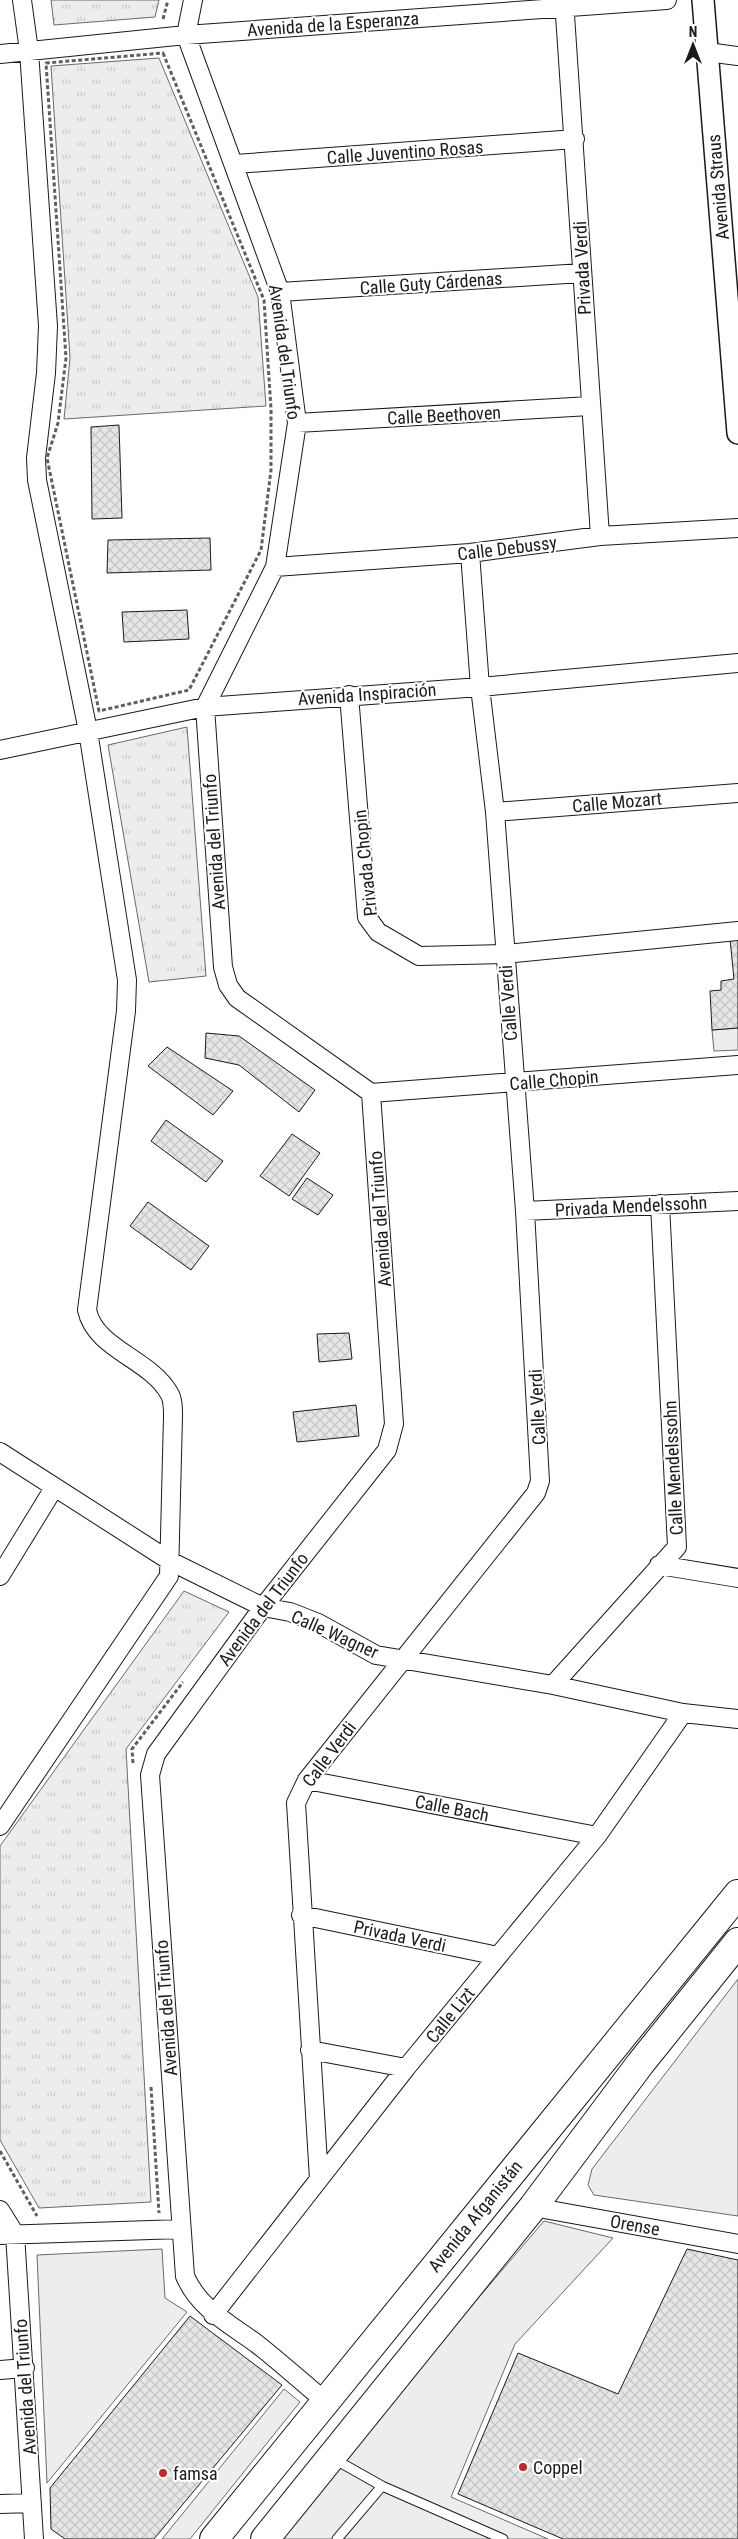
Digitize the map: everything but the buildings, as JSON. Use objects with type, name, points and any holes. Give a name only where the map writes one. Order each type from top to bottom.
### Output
[{"type":"main road","name":"Avenida Afganistán","points":[[214,2539],[738,1894]]},
{"type":"main road","points":[[265,2539],[533,2206],[640,2064],[738,1942]]},
{"type":"main road","points":[[285,2514],[286,2495],[329,2437],[325,2402]]},
{"type":"street","points":[[0,1826],[169,1576],[174,1416],[170,1394],[160,1382],[91,1326],[87,1310],[126,1011],[127,980],[88,731],[37,480],[36,458],[46,373],[48,326],[29,51],[22,0]]},
{"type":"street","points":[[186,35],[193,0]]},
{"type":"street","name":"Avenida de la Esperanza","points":[[0,54],[186,35],[564,4],[667,0]]},
{"type":"street","name":"Avenida Straus","points":[[703,0],[738,433]]},
{"type":"street","name":"Privada Verdi","points":[[564,4],[575,139],[590,406],[600,536]]},
{"type":"street","name":"Avenida del Triunfo","points":[[186,35],[235,164],[280,292],[297,423],[275,567],[204,707],[222,967],[228,985],[237,998],[371,1093],[394,1424],[391,1439],[386,1450],[263,1607],[156,1754],[150,1775],[185,2276],[190,2288],[213,2314],[256,2344],[325,2402]]},
{"type":"street","points":[[707,52],[738,56]]},
{"type":"street","name":"Calle Juventino Rosas","points":[[235,164],[575,139]]},
{"type":"street","name":"Calle Guty Cárdenas","points":[[280,292],[582,273]]},
{"type":"street","name":"Calle Beethoven","points":[[297,423],[590,406]]},
{"type":"street","name":"Calle Debussy","points":[[275,567],[470,553],[600,536],[738,528]]},
{"type":"street","name":"Calle Verdi","points":[[320,2179],[310,2050],[296,1802],[307,1780],[536,1493],[540,1481],[525,1211],[495,812],[480,687],[470,553]]},
{"type":"street","name":"Avenida Inspiración","points":[[0,750],[204,707],[480,687],[738,663]]},
{"type":"street","name":"Privada Chopin","points":[[349,695],[367,917],[378,932],[419,956],[505,954],[738,931]]},
{"type":"street","name":"Calle Mozart","points":[[495,812],[738,793]]},
{"type":"street","name":"Calle Chopin","points":[[371,1093],[738,1065]]},
{"type":"street","name":"Privada Mendelssohn","points":[[525,1211],[738,1201]]},
{"type":"street","name":"Calle Mendelssohn","points":[[553,1685],[676,1547],[660,1204]]},
{"type":"street","name":"Calle Wagner","points":[[0,1452],[170,1562],[263,1607],[290,1612],[318,1623],[376,1655],[553,1685],[683,1713],[738,1719]]},
{"type":"street","points":[[0,1576],[54,1488]]},
{"type":"street","points":[[659,1565],[738,1578]]},
{"type":"street","name":"Calle Lizt","points":[[213,2314],[406,2068],[597,1836],[683,1713]]},
{"type":"street","name":"Calle Bach","points":[[307,1780],[597,1836]]},
{"type":"street","name":"Privada Verdi","points":[[302,1915],[498,1956]]},
{"type":"street","points":[[310,2050],[406,2068]]},
{"type":"street","name":"Orense","points":[[533,2206],[738,2244]]},
{"type":"street","name":"Avenida del Triunfo","points":[[0,2210],[7,2235],[24,2368],[34,2539]]},
{"type":"street","points":[[7,2235],[181,2229]]},
{"type":"street","points":[[0,2370],[24,2368]]},
{"type":"street","points":[[0,2504],[32,2503]]},
{"type":"lane","points":[[330,2457],[382,2486],[503,2539]]},
{"type":"lane","points":[[337,2539],[382,2486]]},
{"type":"path","points":[[163,53],[264,300],[271,409],[271,470],[260,550],[189,690],[99,711],[47,458],[58,423],[66,358],[46,63],[163,53]]},
{"type":"path","points":[[133,1769],[132,1749],[185,1680]]},
{"type":"path","points":[[149,2214],[159,2214],[151,2085]]},
{"type":"path","points":[[0,2151],[38,2218]]},
{"type":"shaded area","points":[[738,1028],[738,1050],[714,1051],[712,1030]]},
{"type":"shaded area","points":[[738,1979],[738,2216],[594,2195],[588,2185],[592,2169]]},
{"type":"shaded area","points":[[544,2221],[613,2238],[515,2344],[451,2497],[548,2539],[279,2539],[341,2459]]},
{"type":"shaded area","points":[[162,2249],[165,2298],[187,2312],[47,2483],[37,2255]]},
{"type":"shaded area","points":[[284,2389],[300,2402],[190,2539],[162,2539]]},
{"type":"green space","points":[[51,0],[159,0],[155,17],[54,25]]},
{"type":"green space","points":[[159,58],[258,297],[266,406],[64,419],[70,358],[51,66]]},
{"type":"green space","points":[[187,727],[206,976],[149,982],[108,745]]},
{"type":"green space","points":[[184,1591],[229,1612],[126,1749],[151,2202],[39,2208],[0,2140],[0,1846]]},
{"type":"place","name":"Coppel","points":[[523,2467]]},
{"type":"place","name":"famsa","points":[[163,2473]]}]
